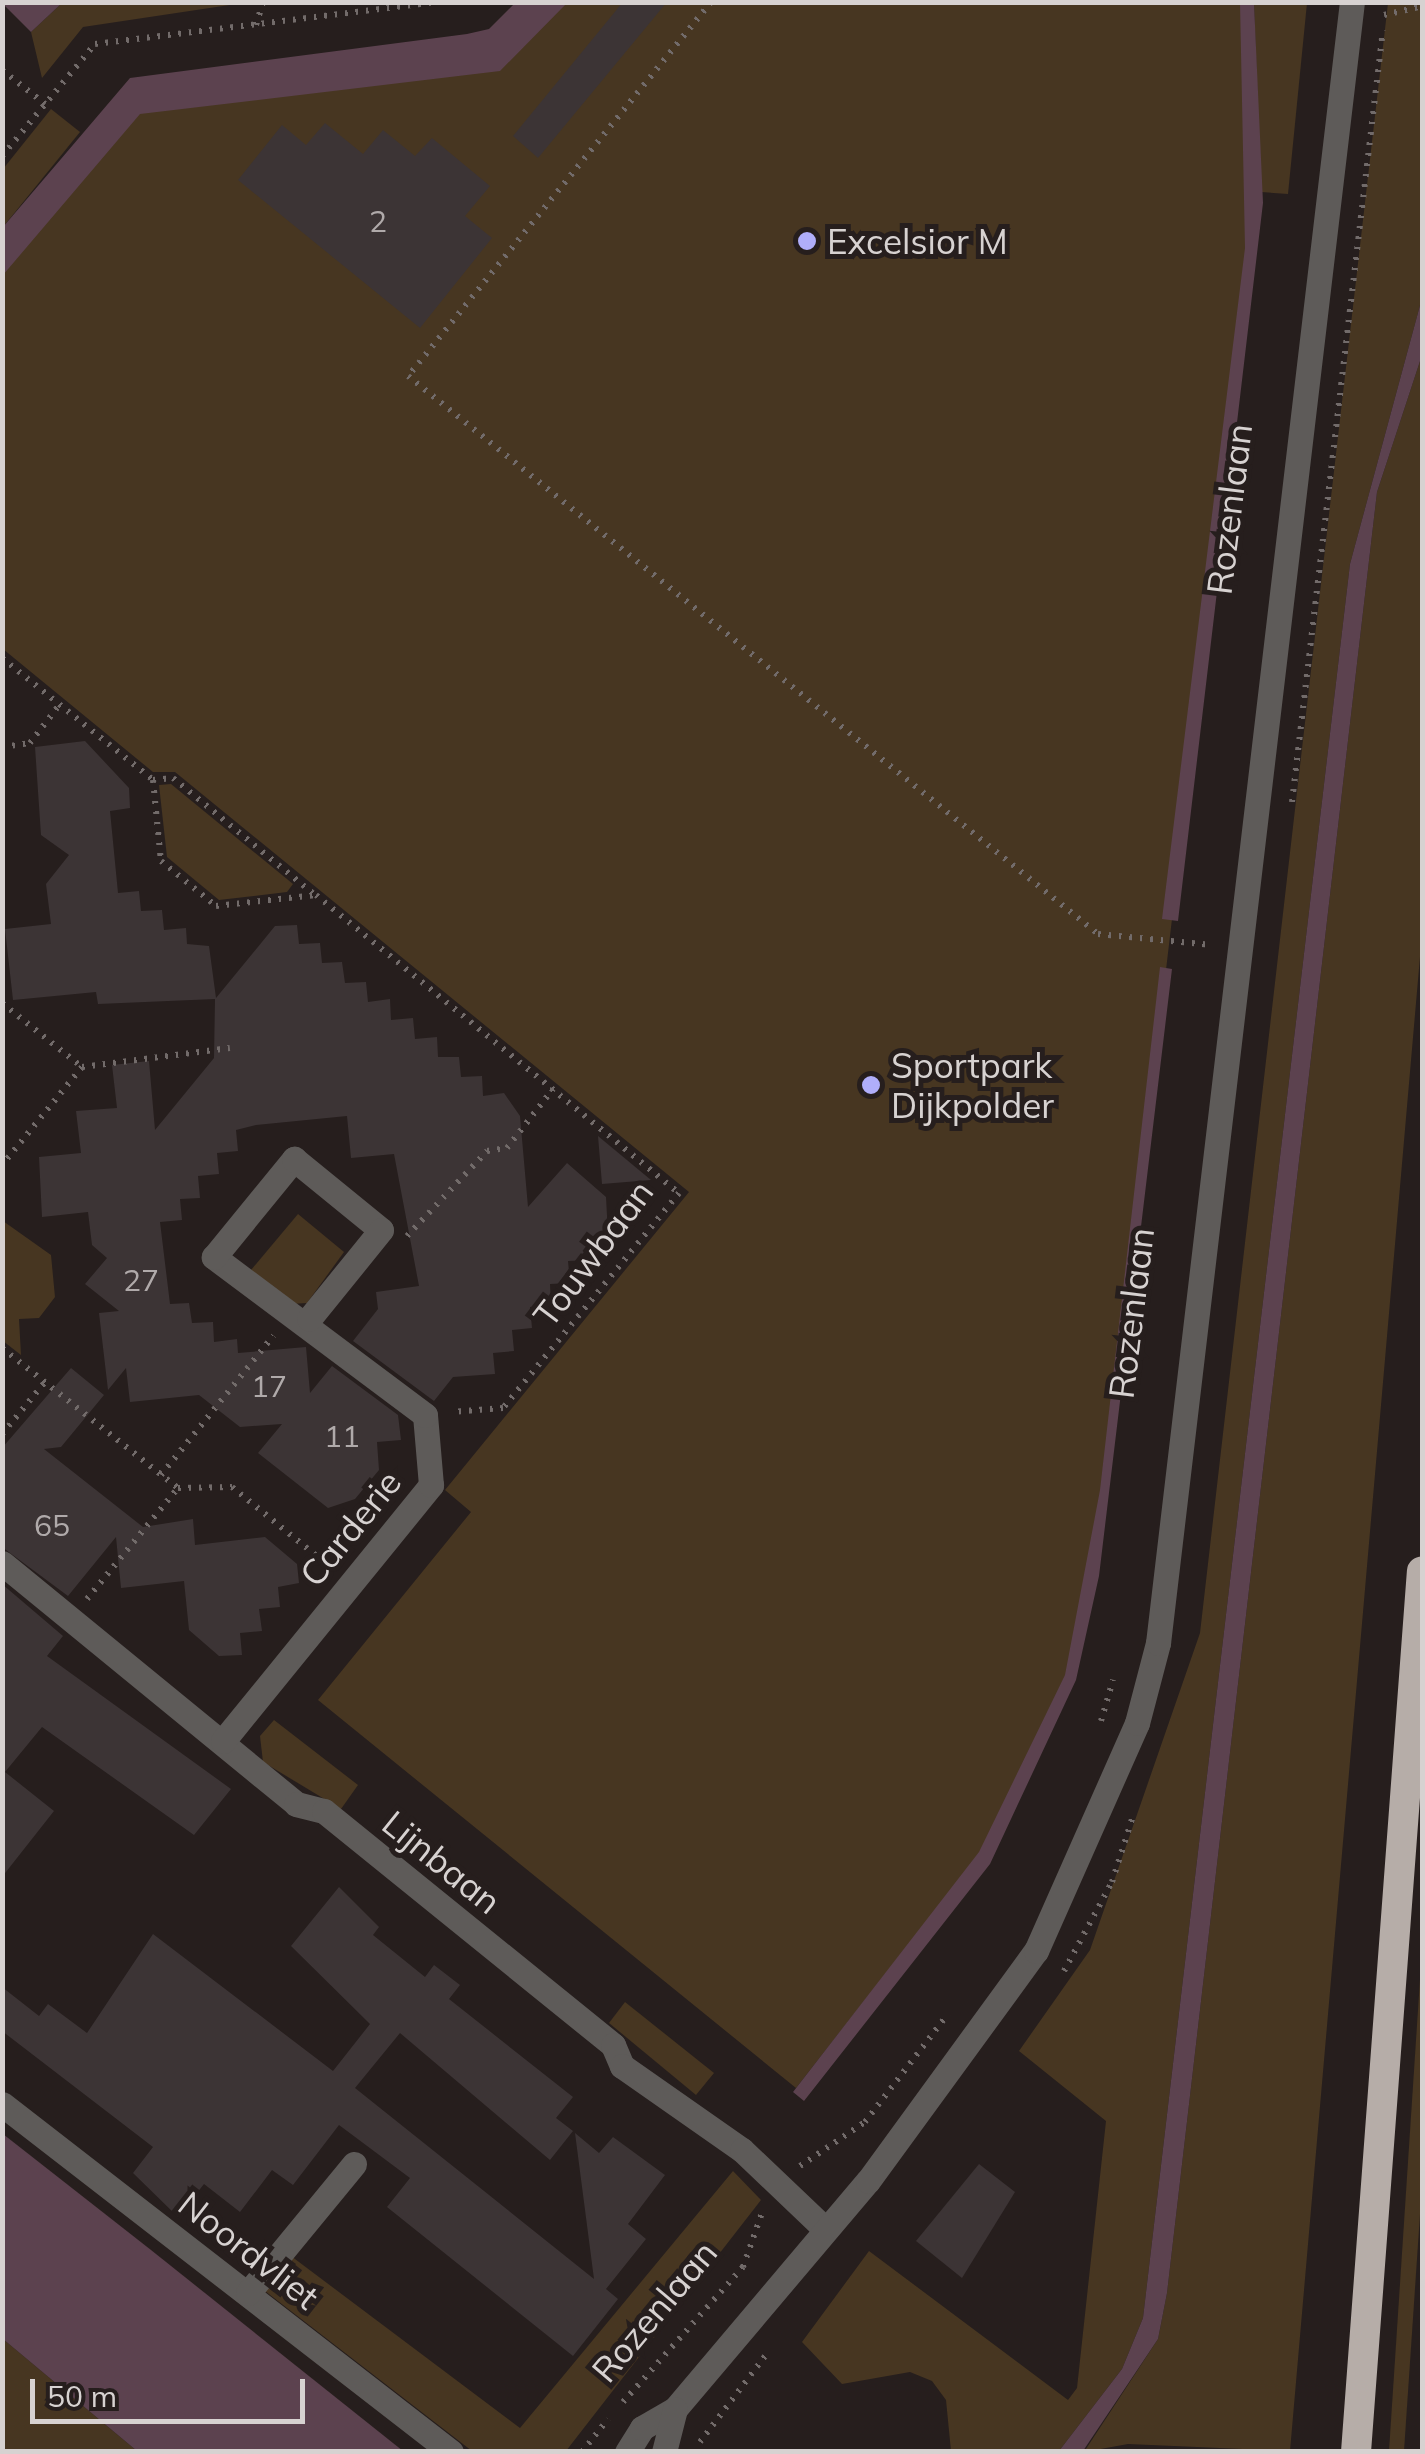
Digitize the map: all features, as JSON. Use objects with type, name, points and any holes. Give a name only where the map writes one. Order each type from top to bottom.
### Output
[{"type":"highway","points":[[1356,2452],[1422,1571]]},
{"type":"street","name":"Rozenlaan","points":[[627,2452],[642,2428],[675,2409],[824,2228],[1036,1951],[1108,1800],[1158,1643],[1352,2]]},
{"type":"street","points":[[300,1317],[381,1230],[294,1159],[214,1257],[300,1317],[425,1415]]},
{"type":"street","name":"Carderie","points":[[222,1741],[430,1486],[425,1415]]},
{"type":"street","name":"Lijnbaan","points":[[2,1564],[296,1804],[324,1811],[355,1836],[612,2045],[622,2066],[742,2150],[782,2193],[824,2228]]},
{"type":"street","name":"Noordvliet","points":[[2,2104],[451,2452]]},
{"type":"street","points":[[248,2294],[354,2164]]},
{"type":"street","name":"Rozenlaan","points":[[664,2452],[675,2409]]},
{"type":"path","points":[[256,25],[263,2]]},
{"type":"path","points":[[2,156],[95,44],[436,2]]},
{"type":"path","points":[[711,2],[408,376],[1098,934],[1169,940]]},
{"type":"path","points":[[1384,14],[1422,6]]},
{"type":"path","points":[[2,70],[45,104]]},
{"type":"path","name":"Touwbaan","points":[[2,658],[153,780],[173,778],[679,1193],[504,1408],[425,1415]]},
{"type":"path","points":[[2,747],[30,743],[60,704]]},
{"type":"path","points":[[153,780],[161,861],[216,906],[316,896]]},
{"type":"path","points":[[1210,965],[1213,940]]},
{"type":"path","points":[[2,1003],[82,1067]]},
{"type":"path","points":[[2,1165],[82,1067],[230,1048]]},
{"type":"path","points":[[381,1230],[417,1235],[552,1089]]},
{"type":"path","points":[[161,1475],[300,1317]]},
{"type":"path","points":[[2,1348],[178,1488],[232,1488],[351,1583]]},
{"type":"path","points":[[2,1434],[45,1382]]},
{"type":"path","points":[[71,1619],[178,1488]]},
{"type":"path","points":[[1096,1733],[1117,1664]]},
{"type":"path","name":"Rozenlaan","points":[[582,2452],[744,2267],[752,2226],[782,2193],[809,2152],[864,2122],[954,2005]]},
{"type":"path","points":[[1129,2452],[1148,2452]]},
{"type":"shaded area","points":[[3,2],[62,3],[31,32]]},
{"type":"shaded area","points":[[62,3],[243,3],[83,27],[42,78],[31,32]]},
{"type":"shaded area","points":[[515,3],[567,3],[500,71],[140,114],[3,275],[3,227],[130,78],[467,34],[489,29]]},
{"type":"shaded area","name":"Sportpark Dijkpolder","points":[[520,3],[1249,3],[1252,239],[1102,1514],[1079,1642],[1008,1817],[796,2088],[318,1700],[471,1512],[445,1490],[689,1192],[175,772],[153,772],[3,649],[2,259],[132,98],[487,42]]},
{"type":"shaded area","points":[[1240,3],[1254,3],[1263,203],[1178,921],[1162,919],[1245,248]]},
{"type":"shaded area","points":[[1254,3],[1307,3],[1288,194],[1261,192]]},
{"type":"shaded area","points":[[1388,3],[1422,3],[1422,298],[1350,564],[1143,2318],[1122,2369],[1059,2451],[951,2451],[946,2400],[932,2381],[910,2372],[842,2384],[802,2342],[869,2251],[1068,2400],[1077,2388],[1106,2121],[1019,2051],[1090,1950],[1200,1633]]},
{"type":"shaded area","points":[[51,109],[80,132],[3,227],[3,169]]},
{"type":"shaded area","points":[[1422,298],[1422,355],[1377,492],[1167,2293],[1158,2339],[1083,2451],[1059,2451],[1122,2369],[1143,2318],[1350,564]]},
{"type":"shaded area","points":[[1422,355],[1422,934],[1290,2451],[1128,2444],[1084,2452],[1158,2339],[1167,2293],[1377,492]]},
{"type":"shaded area","points":[[171,784],[293,884],[287,892],[219,900],[167,857],[159,785]]},
{"type":"shaded area","points":[[1160,967],[1172,969],[1099,1576],[1076,1680],[990,1864],[804,2101],[793,2092],[979,1852],[1065,1675],[1100,1490]]},
{"type":"shaded area","points":[[298,1214],[344,1252],[307,1303],[291,1304],[251,1270]]},
{"type":"shaded area","points":[[3,1221],[51,1255],[55,1297],[39,1318],[19,1319],[21,1355],[3,1341]]},
{"type":"shaded area","points":[[274,1720],[358,1785],[341,1809],[263,1762],[260,1736]]},
{"type":"shaded area","points":[[1422,1949],[1422,2185],[1404,2451],[1389,2451]]},
{"type":"shaded area","points":[[625,2002],[714,2073],[696,2095],[609,2023]]},
{"type":"shaded area","points":[[3,2134],[403,2451],[137,2451],[3,2339]]},
{"type":"shaded area","points":[[733,2171],[761,2200],[566,2451],[472,2451],[265,2291],[291,2256],[520,2428]]},
{"type":"shaded area","points":[[3,2339],[137,2451],[3,2451]]},
{"type":"building","points":[[623,2],[667,2],[538,158],[513,136]]},
{"type":"building","points":[[325,123],[363,154],[383,130],[415,156],[432,138],[490,186],[465,216],[492,238],[420,328],[238,180],[282,125],[306,145]]},
{"type":"building","points":[[85,741],[129,788],[130,808],[110,811],[118,893],[139,891],[141,911],[162,910],[164,930],[186,928],[187,944],[209,946],[216,998],[275,926],[297,925],[299,944],[320,943],[322,963],[342,962],[345,983],[366,982],[368,1002],[390,999],[391,1020],[413,1018],[415,1039],[437,1037],[438,1057],[459,1057],[461,1077],[482,1076],[483,1096],[504,1093],[520,1116],[528,1207],[567,1163],[606,1197],[608,1235],[587,1238],[590,1260],[568,1261],[570,1283],[550,1284],[551,1305],[530,1307],[532,1328],[512,1330],[514,1351],[493,1353],[495,1374],[453,1377],[434,1401],[353,1341],[378,1309],[376,1292],[419,1286],[394,1154],[351,1158],[347,1116],[236,1130],[238,1151],[217,1153],[219,1174],[198,1176],[200,1198],[180,1199],[182,1220],[160,1222],[170,1304],[189,1303],[192,1323],[213,1322],[214,1342],[237,1339],[238,1353],[306,1347],[310,1393],[332,1366],[398,1415],[401,1440],[377,1442],[379,1470],[355,1499],[328,1508],[258,1453],[282,1424],[240,1427],[199,1395],[130,1402],[126,1368],[108,1390],[99,1313],[119,1311],[85,1284],[107,1258],[92,1245],[88,1212],[42,1217],[39,1157],[81,1153],[76,1111],[117,1108],[112,1065],[149,1061],[155,1130],[214,1058],[215,999],[98,1004],[96,992],[13,1000],[5,929],[51,924],[46,884],[69,855],[41,835],[35,747]]},
{"type":"building","points":[[598,1136],[651,1180],[602,1184]]},
{"type":"building","points":[[71,1368],[104,1395],[61,1447],[44,1449],[143,1527],[193,1519],[195,1545],[265,1537],[297,1564],[299,1583],[278,1587],[280,1607],[259,1609],[262,1631],[240,1633],[242,1655],[219,1656],[189,1630],[184,1581],[121,1588],[116,1537],[68,1596],[2,1547],[2,1448]]},
{"type":"building","points":[[2,1584],[63,1636],[47,1656],[231,1789],[194,1835],[42,1727],[5,1772],[54,1811],[2,1877]]},
{"type":"building","points":[[339,1887],[379,1927],[373,1935],[425,1977],[434,1965],[460,1985],[449,1999],[573,2097],[556,2118],[573,2131],[550,2160],[400,2033],[355,2088],[594,2279],[575,2133],[599,2153],[613,2137],[665,2175],[628,2224],[646,2239],[606,2289],[618,2299],[573,2356],[387,2207],[410,2178],[339,2125],[293,2185],[272,2170],[240,2212],[204,2184],[178,2217],[133,2173],[153,2147],[2,2031],[2,1987],[39,2016],[48,2004],[87,2033],[153,1934],[333,2071],[370,2024],[291,1946]]},
{"type":"building","points":[[979,2164],[1015,2192],[962,2278],[916,2241]]},
{"type":"place","name":"Excelsior M","points":[[807,241]]},
{"type":"place","name":"Sportpark Dijkpolder","points":[[871,1085]]}]
